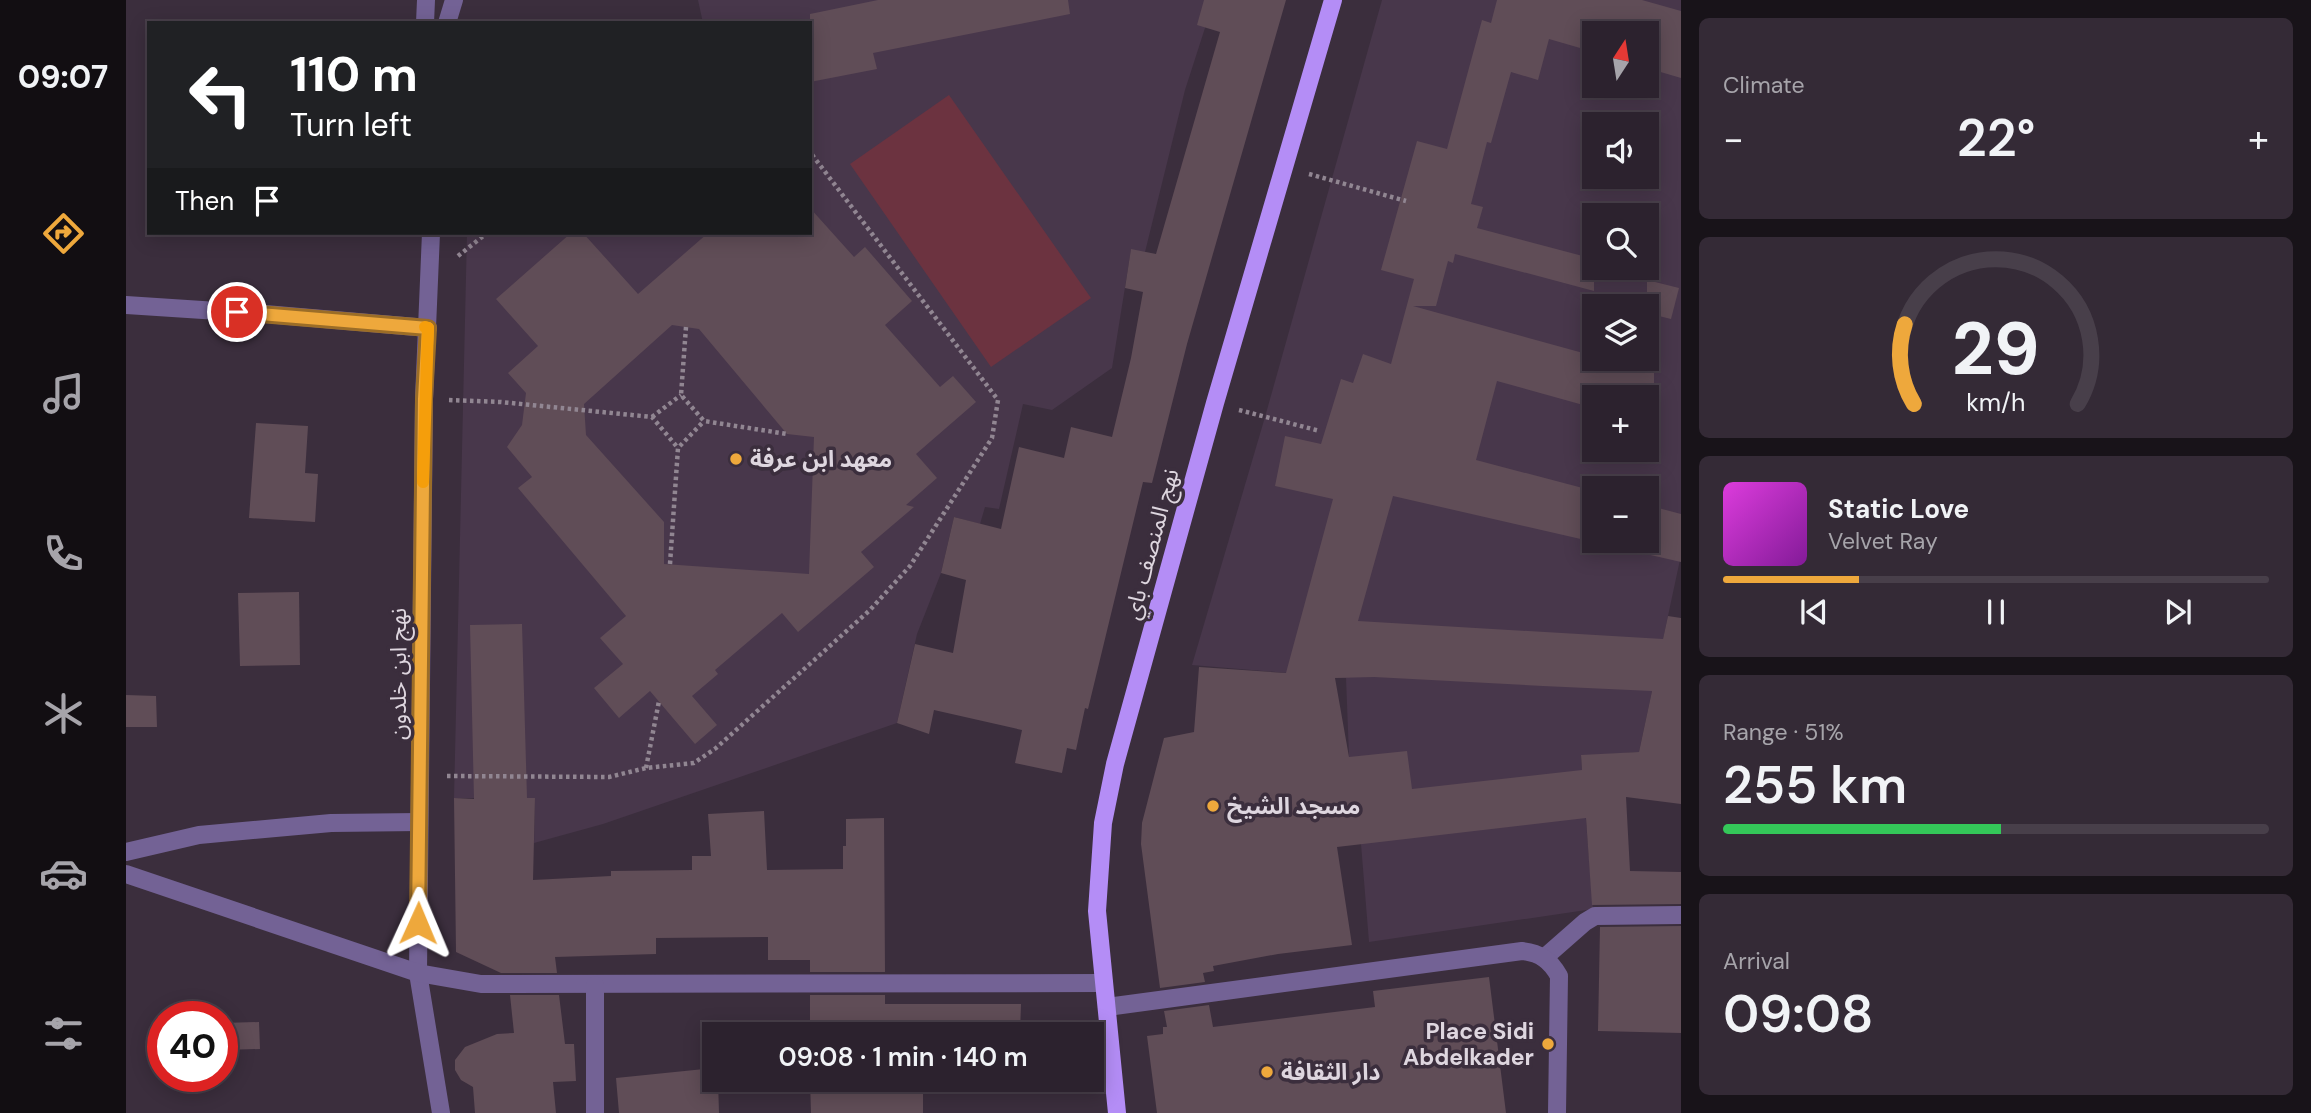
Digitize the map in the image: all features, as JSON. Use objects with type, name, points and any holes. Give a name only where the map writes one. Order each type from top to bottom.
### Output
[{"type":"main road","name":"نهج المنصف باي","points":[[1117,1113],[1097,911],[1103,823],[1115,764],[1215,403],[1334,0]]},
{"type":"street","points":[[425,21],[426,0]]},
{"type":"street","points":[[448,21],[454,0]]},
{"type":"street","name":"نهج ابن خلدون","points":[[431,235],[424,399],[418,973],[441,1113]]},
{"type":"street","points":[[126,305],[428,328]]},
{"type":"street","points":[[126,852],[199,835],[331,823],[419,822]]},
{"type":"street","points":[[126,874],[418,973],[481,984],[1104,983]]},
{"type":"street","points":[[1544,958],[1595,916],[1681,915]]},
{"type":"street","points":[[1107,1007],[1522,951],[1533,952],[1553,965],[1559,976],[1557,1113]]},
{"type":"street","points":[[594,1113],[595,985]]},
{"type":"path","points":[[421,776],[609,776],[646,768],[694,763],[716,748],[870,610],[910,566],[992,438],[998,400],[812,155]]},
{"type":"path","points":[[1284,167],[1406,201]]},
{"type":"path","points":[[686,327],[681,395],[704,421],[787,434]]},
{"type":"path","points":[[424,399],[501,402],[652,416],[681,395]]},
{"type":"path","points":[[1215,403],[1320,430]]},
{"type":"path","points":[[652,416],[678,448]]},
{"type":"path","points":[[670,564],[678,448],[704,421]]},
{"type":"path","points":[[646,768],[659,701]]},
{"type":"shaded area","name":"معهد ابن عرفة","points":[[698,0],[1214,0],[1185,90],[1145,252],[1131,250],[1112,368],[1052,410],[1023,404],[999,509],[985,507],[980,524],[954,517],[941,573],[917,634],[897,723],[603,824],[534,843],[535,798],[454,798],[467,235],[812,235],[812,21],[703,21]]},
{"type":"shaded area","points":[[1382,0],[1681,0],[1681,555],[1639,752],[1581,756],[1593,909],[1369,942],[1361,844],[1349,756],[1346,678],[1192,665]]},
{"type":"shaded area","points":[[949,95],[1091,298],[991,367],[850,164]]},
{"type":"building","points":[[878,0],[1068,0],[1070,14],[873,53],[877,69],[812,82],[810,14]]},
{"type":"building","points":[[1204,0],[1286,0],[1187,344],[1152,483],[1143,482],[1076,750],[1067,748],[1062,773],[1015,763],[1022,730],[934,710],[929,734],[897,723],[915,644],[953,653],[966,580],[941,573],[954,517],[1001,529],[1019,447],[1064,458],[1071,427],[1112,437],[1143,292],[1125,288],[1131,249],[1156,254],[1220,32],[1197,25]]},
{"type":"building","points":[[1497,0],[1642,0],[1681,11],[1681,78],[1659,72],[1659,21],[1582,21],[1582,49],[1549,39],[1538,80],[1511,72],[1491,143],[1487,142],[1471,204],[1483,207],[1477,228],[1582,256],[1582,280],[1594,280],[1594,291],[1455,254],[1453,263],[1448,261],[1436,306],[1413,306],[1582,353],[1582,371],[1654,372],[1654,385],[1582,385],[1582,405],[1497,381],[1476,460],[1582,488],[1582,539],[1393,496],[1358,621],[1663,639],[1668,616],[1681,618],[1681,804],[1626,797],[1630,871],[1681,872],[1681,904],[1592,905],[1586,818],[1337,847],[1352,945],[1278,954],[1213,966],[1214,971],[1203,973],[1205,982],[1160,988],[1141,844],[1142,823],[1164,738],[1194,732],[1199,667],[1286,673],[1333,499],[1275,486],[1285,436],[1321,444],[1341,379],[1353,383],[1363,354],[1391,364],[1414,279],[1381,270],[1417,141],[1447,149],[1482,20],[1491,23]],"holes":[[[1374,677],[1652,691],[1639,752],[1581,755],[1582,770],[1412,789],[1407,751],[1349,757],[1335,678]]]},
{"type":"building","points":[[812,210],[854,257],[865,247],[912,301],[885,325],[940,387],[953,376],[976,402],[916,454],[937,478],[906,505],[914,507],[861,552],[874,567],[798,632],[782,613],[715,670],[718,674],[692,696],[717,725],[695,744],[650,691],[619,718],[594,688],[623,664],[600,638],[626,616],[518,488],[532,477],[507,447],[522,425],[526,393],[508,373],[538,346],[496,299],[569,235],[585,235],[638,294],[706,235],[812,235]],"holes":[[[672,325],[699,329],[787,434],[814,437],[809,574],[664,564],[664,522],[586,435],[584,404]]]},
{"type":"building","points":[[1647,280],[1679,288],[1671,319],[1659,316],[1659,294],[1647,294]]},
{"type":"building","points":[[256,423],[308,426],[305,473],[318,474],[315,522],[249,518]]},
{"type":"building","points":[[1659,508],[1681,514],[1681,562],[1642,553],[1659,553]]},
{"type":"building","points":[[299,592],[300,665],[240,666],[238,593]]},
{"type":"building","points":[[522,624],[527,798],[535,798],[533,880],[611,876],[611,871],[692,870],[692,856],[711,856],[708,814],[764,811],[767,870],[843,869],[846,819],[884,818],[885,972],[810,972],[810,960],[768,960],[768,937],[656,938],[656,954],[555,957],[557,973],[501,973],[456,952],[454,798],[474,799],[470,625]]},
{"type":"building","points":[[126,695],[156,696],[157,727],[126,727]]},
{"type":"building","points":[[1681,926],[1681,1033],[1598,1031],[1600,927]]},
{"type":"building","points":[[1489,977],[1506,1113],[1157,1113],[1147,1036],[1163,1034],[1163,1027],[1167,1027],[1164,1011],[1209,1005],[1213,1027],[1375,1007],[1373,991]]},
{"type":"building","points":[[510,995],[559,995],[565,1044],[574,1044],[576,1081],[553,1082],[556,1113],[475,1113],[473,1087],[461,1080],[455,1070],[455,1060],[465,1047],[497,1034],[514,1033]]},
{"type":"building","points":[[810,995],[885,995],[885,1004],[1021,1004],[1020,1022],[810,1022]]},
{"type":"building","points":[[259,1022],[260,1049],[238,1050],[238,1023]]},
{"type":"building","points":[[702,1069],[702,1092],[718,1092],[719,1113],[619,1113],[616,1078]]},
{"type":"building","points":[[810,1092],[923,1092],[923,1113],[811,1113]]},
{"type":"slow traffic","points":[[423,482],[428,328],[425,327]]},
{"type":"place","name":"معهد ابن عرفة","points":[[736,459]]},
{"type":"place","name":"مسجد الشيخ","points":[[1213,806]]},
{"type":"place","name":"Place Sidi Abdelkader","points":[[1548,1044]]},
{"type":"place","name":"دار الثقافة","points":[[1267,1072]]},
{"type":"route","points":[[237,312],[428,328],[424,399],[418,923]]}]
